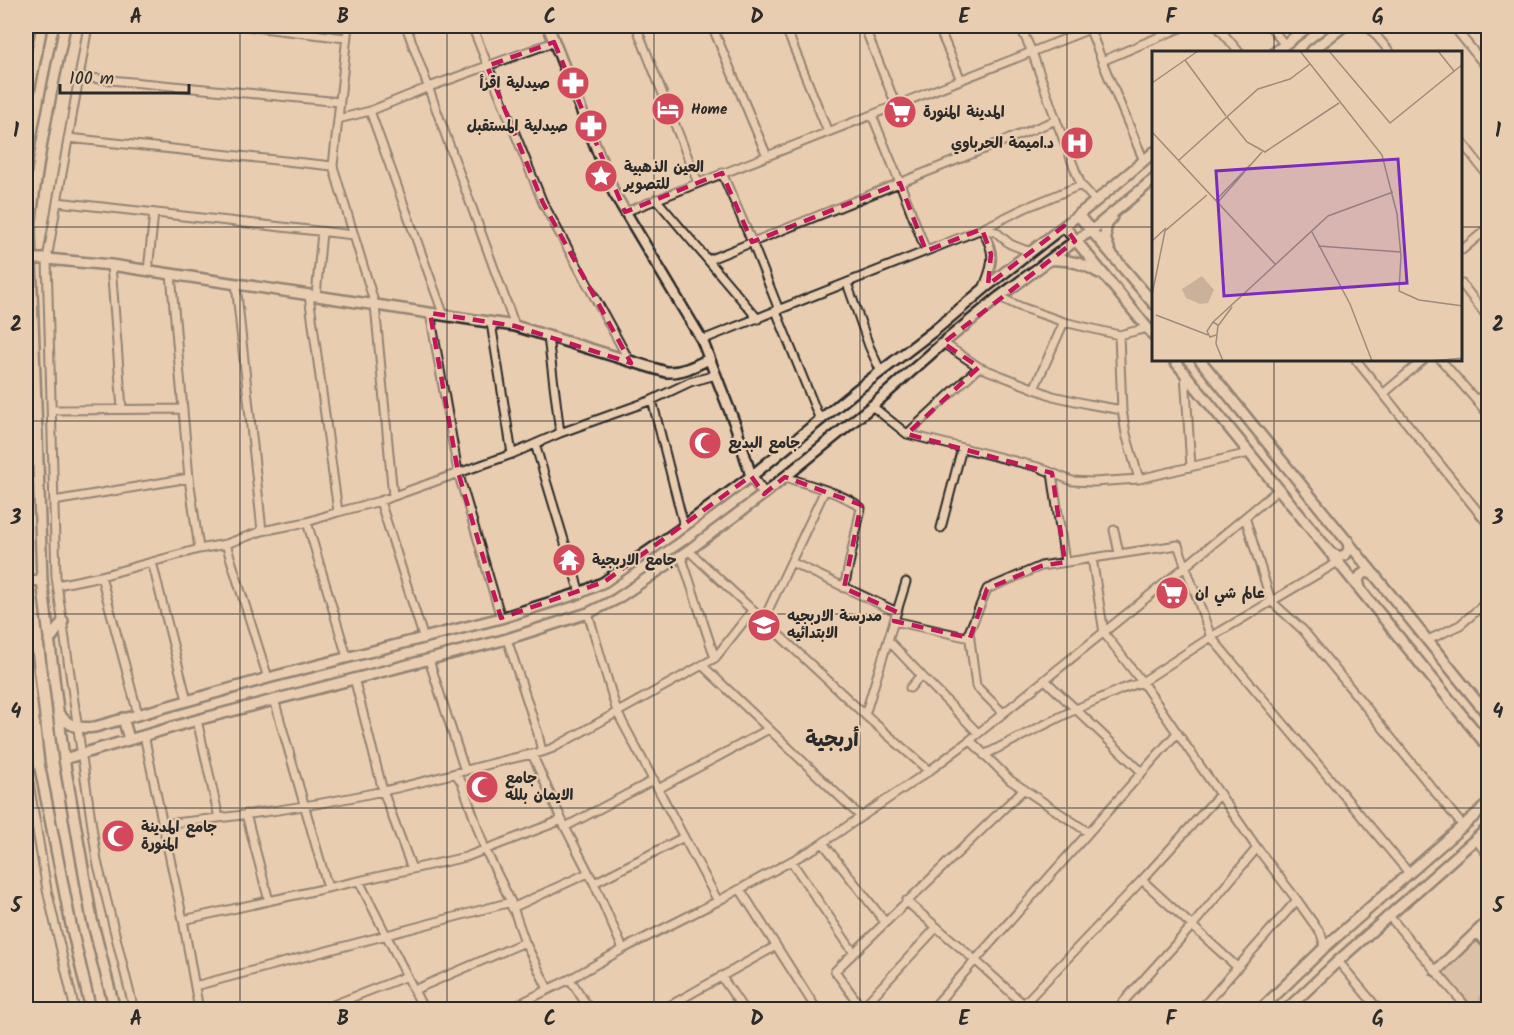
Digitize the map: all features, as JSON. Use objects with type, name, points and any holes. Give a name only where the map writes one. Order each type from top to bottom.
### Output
[{"type":"main road","points":[[26,108],[42,26]]},
{"type":"main road","points":[[65,26],[35,183],[30,231],[42,580],[64,759],[92,920],[115,1010]]},
{"type":"main road","points":[[548,26],[614,193],[702,340],[736,427],[751,476],[764,494]]},
{"type":"main road","points":[[1276,51],[1309,26]]},
{"type":"main road","points":[[1311,51],[1344,26]]},
{"type":"main road","points":[[58,713],[72,726],[95,727],[268,678],[501,618],[580,593],[604,582],[751,476],[1152,154]]},
{"type":"main road","points":[[64,759],[274,699],[507,639],[588,613],[615,600],[685,553],[764,494],[872,406],[999,297],[1047,260],[1091,231],[1152,181]]},
{"type":"main road","points":[[1114,258],[1104,235],[1108,221],[1122,205]]},
{"type":"main road","points":[[1078,214],[1152,302]]},
{"type":"main road","points":[[1064,226],[1151,332]]},
{"type":"main road","points":[[30,259],[171,274],[515,326],[666,372],[675,373],[709,359]]},
{"type":"main road","points":[[1047,260],[1072,261],[1092,268],[1106,277]]},
{"type":"main road","points":[[1129,305],[1144,293]]},
{"type":"main road","points":[[1176,362],[1488,747]]},
{"type":"main road","points":[[1202,362],[1488,715]]},
{"type":"main road","points":[[1331,553],[1336,556],[1345,555],[1349,547],[1348,541]]},
{"type":"main road","points":[[1360,589],[1358,580],[1361,575],[1370,572],[1375,575]]},
{"type":"main road","points":[[26,581],[42,580]]},
{"type":"main road","points":[[49,641],[63,621]]},
{"type":"main road","points":[[26,654],[39,763],[71,925],[91,1010]]},
{"type":"main road","points":[[123,718],[129,739]]},
{"type":"main road","points":[[1260,1010],[1325,947],[1488,804]]},
{"type":"main road","points":[[1286,1010],[1488,828]]},
{"type":"main road","points":[[1436,971],[1488,921]]},
{"type":"main road","points":[[1477,932],[1488,944]]},
{"type":"street","points":[[88,26],[47,259],[56,577],[98,861],[134,1010]]},
{"type":"street","points":[[246,26],[346,38]]},
{"type":"street","points":[[348,26],[333,166],[375,305],[393,496]]},
{"type":"street","points":[[406,26],[515,326]]},
{"type":"street","points":[[472,26],[543,203],[631,363]]},
{"type":"street","points":[[636,26],[698,183]]},
{"type":"street","points":[[712,26],[767,156]]},
{"type":"street","points":[[785,26],[828,132]]},
{"type":"street","points":[[864,26],[896,105]]},
{"type":"street","points":[[938,26],[961,80]]},
{"type":"street","points":[[1020,26],[1032,52],[1081,185],[1095,201]]},
{"type":"street","points":[[1162,26],[1166,34]]},
{"type":"street","points":[[1102,61],[1185,26]]},
{"type":"street","points":[[1217,26],[1238,51]]},
{"type":"street","points":[[1270,26],[1285,45]]},
{"type":"street","points":[[1368,26],[1389,51]]},
{"type":"street","points":[[1453,26],[1488,69]]},
{"type":"street","points":[[624,212],[1032,52],[1089,27],[1143,161]]},
{"type":"street","points":[[338,119],[370,111],[554,42]]},
{"type":"street","points":[[79,77],[340,102]]},
{"type":"street","points":[[370,111],[444,315]]},
{"type":"street","points":[[872,115],[926,251]]},
{"type":"street","points":[[708,260],[1056,120]]},
{"type":"street","points":[[68,138],[333,166]]},
{"type":"street","points":[[1464,151],[1488,176]]},
{"type":"street","points":[[722,173],[753,242],[820,420]]},
{"type":"street","points":[[702,340],[982,229],[1081,185]]},
{"type":"street","points":[[657,199],[758,319]]},
{"type":"street","points":[[57,202],[354,235]]},
{"type":"street","points":[[148,271],[154,213]]},
{"type":"street","points":[[1463,248],[1488,228]]},
{"type":"street","points":[[982,229],[996,232],[1010,244],[1032,251]]},
{"type":"street","points":[[982,229],[990,245],[991,254],[990,272],[982,291]]},
{"type":"street","points":[[322,232],[312,296],[338,512]]},
{"type":"street","points":[[111,266],[122,408]]},
{"type":"street","points":[[171,274],[189,478],[199,549]]},
{"type":"street","points":[[847,283],[869,346],[881,372]]},
{"type":"street","points":[[236,284],[262,531]]},
{"type":"street","points":[[1463,287],[1487,313]]},
{"type":"street","points":[[999,297],[1064,322],[1119,335],[1151,332]]},
{"type":"street","points":[[430,313],[458,472],[501,618]]},
{"type":"street","points":[[1035,389],[1064,322]]},
{"type":"street","points":[[491,323],[512,454]]},
{"type":"street","points":[[1119,335],[1122,410],[1126,434],[1139,479]]},
{"type":"street","points":[[548,337],[560,433]]},
{"type":"street","points":[[943,343],[979,367],[1053,396],[1122,410]]},
{"type":"street","points":[[1358,362],[1488,524]]},
{"type":"street","points":[[1383,394],[1421,362]]},
{"type":"street","points":[[1443,362],[1488,414]]},
{"type":"street","points":[[907,434],[979,367]]},
{"type":"street","points":[[1185,373],[1191,467]]},
{"type":"street","points":[[57,585],[226,544],[262,531],[307,522],[380,501],[512,454],[560,433],[652,400],[690,382],[716,375]]},
{"type":"street","points":[[1475,399],[1488,395]]},
{"type":"street","points":[[652,400],[684,526]]},
{"type":"street","points":[[872,406],[907,434],[1038,467],[1072,481],[1139,479],[1249,453]]},
{"type":"street","points":[[52,410],[183,409]]},
{"type":"street","points":[[535,444],[580,593]]},
{"type":"street","points":[[941,528],[962,448]]},
{"type":"street","points":[[1052,473],[1065,562]]},
{"type":"street","points":[[785,477],[825,490],[856,503],[861,508],[844,588]]},
{"type":"street","points":[[54,501],[189,478]]},
{"type":"street","points":[[507,1010],[740,890],[823,843],[861,818],[970,740],[1279,489]]},
{"type":"street","points":[[763,621],[825,490]]},
{"type":"street","points":[[380,501],[424,639]]},
{"type":"street","points":[[1245,517],[1271,601],[1303,630],[1463,826]]},
{"type":"street","points":[[307,522],[347,657]]},
{"type":"street","points":[[1114,530],[1119,553]]},
{"type":"street","points":[[226,544],[268,678]]},
{"type":"street","points":[[1003,713],[976,686],[969,632],[987,589],[1041,566],[1178,545],[1211,637],[1409,873]]},
{"type":"street","points":[[685,553],[929,771]]},
{"type":"street","points":[[685,553],[715,658]]},
{"type":"street","points":[[1092,558],[1104,633],[1142,682],[1257,848],[1321,934],[1325,947]]},
{"type":"street","points":[[152,562],[187,700]]},
{"type":"street","points":[[791,562],[897,612]]},
{"type":"street","points":[[984,755],[1076,709],[1142,682],[1211,637],[1338,562]]},
{"type":"street","points":[[101,576],[138,714]]},
{"type":"street","points":[[865,715],[906,582]]},
{"type":"street","points":[[1428,640],[1460,625],[1488,601]]},
{"type":"street","points":[[162,824],[304,807],[383,791],[542,752],[715,658],[752,611]]},
{"type":"street","points":[[588,613],[617,712],[718,901]]},
{"type":"street","points":[[894,621],[970,638]]},
{"type":"street","points":[[507,639],[542,752]]},
{"type":"street","points":[[888,640],[978,733]]},
{"type":"street","points":[[429,660],[465,771]]},
{"type":"street","points":[[702,665],[861,818]]},
{"type":"street","points":[[910,688],[921,675]]},
{"type":"street","points":[[354,678],[383,791],[412,869]]},
{"type":"street","points":[[1045,680],[1142,772]]},
{"type":"street","points":[[274,699],[328,888]]},
{"type":"street","points":[[197,720],[219,818]]},
{"type":"street","points":[[658,789],[769,729]]},
{"type":"street","points":[[931,1010],[1177,733]]},
{"type":"street","points":[[144,735],[183,920],[199,1010]]},
{"type":"street","points":[[970,740],[1010,780],[1088,832]]},
{"type":"street","points":[[532,754],[563,824],[594,883],[622,949]]},
{"type":"street","points":[[26,765],[29,812],[75,1010]]},
{"type":"street","points":[[456,774],[462,783],[485,849],[548,989]]},
{"type":"street","points":[[183,920],[466,857],[563,824],[654,780]]},
{"type":"street","points":[[937,927],[862,1009],[836,971],[1024,789]]},
{"type":"street","points":[[1018,1010],[1220,794]]},
{"type":"street","points":[[246,814],[269,901]]},
{"type":"street","points":[[594,883],[684,837]]},
{"type":"street","points":[[1475,839],[1488,855]]},
{"type":"street","points":[[823,843],[885,922]]},
{"type":"street","points":[[1116,1010],[1192,926],[1257,848]]},
{"type":"street","points":[[791,861],[854,953]]},
{"type":"street","points":[[195,987],[387,935],[512,905],[588,873]]},
{"type":"street","points":[[1142,880],[1238,967]]},
{"type":"street","points":[[359,881],[424,1010]]},
{"type":"street","points":[[740,890],[817,1010]]},
{"type":"street","points":[[1200,1010],[1297,900]]},
{"type":"street","points":[[906,901],[1030,1010]]},
{"type":"street","points":[[1389,916],[1469,1010]]},
{"type":"street","points":[[414,990],[525,942]]},
{"type":"street","points":[[666,1008],[776,946]]},
{"type":"street","points":[[1338,961],[1379,1010]]},
{"type":"street","points":[[320,1010],[407,976]]},
{"type":"street","points":[[721,976],[744,1010]]},
{"type":"street","points":[[570,979],[590,1010]]},
{"type":"street","points":[[1368,1010],[1374,1003]]},
{"type":"highlighted area","points":[[554,42],[625,212],[722,173],[752,242],[900,183],[926,251],[982,229],[991,254],[988,285],[1064,226],[1075,241],[943,343],[979,367],[907,434],[1052,473],[1065,562],[1041,566],[987,589],[970,638],[894,621],[897,612],[844,588],[861,505],[785,477],[764,494],[751,476],[604,582],[501,618],[458,472],[430,313],[515,326],[631,363],[543,203],[487,66]]},
{"type":"shaded area","points":[[1476,938],[1488,952],[1488,975],[1477,1009],[1475,1009],[1440,971]]},
{"type":"place","name":"صيدلية اقرأ","points":[[573,83]]},
{"type":"place","name":"Home","points":[[668,109]]},
{"type":"place","name":"المدينة المنورة","points":[[900,112]]},
{"type":"place","name":"صيدلية المستقبل","points":[[591,126]]},
{"type":"place","name":"د.اميمة الحرباوي","points":[[1077,143]]},
{"type":"place","name":"العين الذهبية للتصوير","points":[[601,176]]},
{"type":"place","name":"جامع البديع","points":[[705,443]]},
{"type":"place","name":"جامع الاربجية","points":[[569,560]]},
{"type":"place","name":"عالم شي ان","points":[[1172,593]]},
{"type":"place","name":"مدرسة الاربجيه الابتدائيه","points":[[764,625]]},
{"type":"place","name":"جامع الايمان بلله","points":[[482,787]]},
{"type":"place","name":"جامع المدينة المنورة","points":[[118,836]]},
{"type":"district","name":"أربجية","points":[[832,739]]}]
